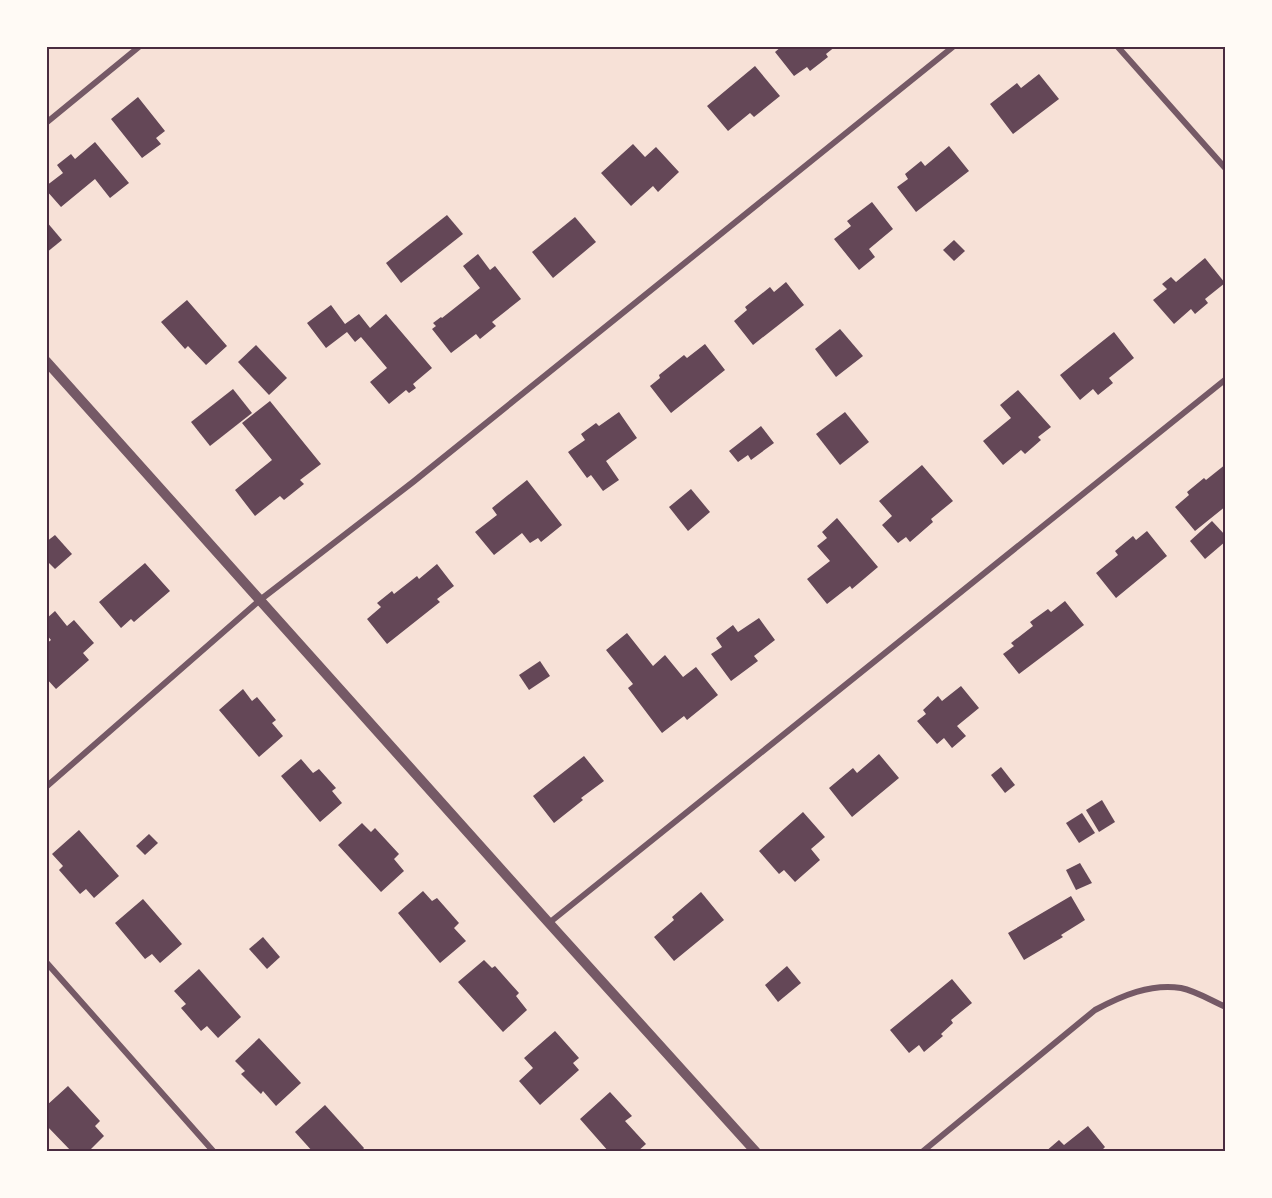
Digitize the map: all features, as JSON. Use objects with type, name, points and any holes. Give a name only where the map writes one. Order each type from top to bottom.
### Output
[{"type":"street","points":[[46,123],[140,46]]},
{"type":"street","points":[[46,787],[260,600],[412,482],[954,46]]},
{"type":"street","points":[[1118,46],[1226,169]]},
{"type":"street","points":[[46,361],[756,1152]]},
{"type":"street","points":[[549,923],[1226,379]]},
{"type":"street","points":[[46,962],[214,1152]]},
{"type":"street","points":[[922,1152],[1095,1010],[1122,996],[1152,988],[1182,988],[1226,1007]]},
{"type":"building","points":[[782,46],[836,46],[826,54],[828,57],[810,71],[807,67],[794,76],[775,52]]},
{"type":"building","points":[[755,66],[780,96],[754,117],[750,113],[728,131],[707,106]]},
{"type":"building","points":[[1039,74],[1059,99],[1013,134],[990,104],[1017,83],[1021,88]]},
{"type":"building","points":[[138,97],[165,131],[156,138],[161,144],[142,158],[111,119]]},
{"type":"building","points":[[95,142],[129,183],[110,198],[95,179],[61,207],[46,190],[46,186],[63,173],[57,165],[71,154],[75,159]]},
{"type":"building","points":[[633,144],[645,157],[656,147],[679,172],[658,192],[653,186],[631,206],[601,173]]},
{"type":"building","points":[[949,146],[969,171],[916,212],[897,187],[908,179],[905,174],[921,161],[925,166]]},
{"type":"building","points":[[872,202],[893,229],[869,249],[875,257],[859,270],[834,239],[851,226],[847,221]]},
{"type":"building","points":[[447,215],[463,234],[401,283],[386,263]]},
{"type":"building","points":[[575,217],[596,242],[553,278],[532,252]]},
{"type":"building","points":[[46,221],[62,240],[46,253]]},
{"type":"building","points":[[954,240],[965,251],[954,261],[943,250]]},
{"type":"building","points":[[478,254],[490,270],[495,266],[521,299],[492,322],[496,326],[480,339],[476,334],[451,353],[432,329],[436,326],[433,323],[480,288],[463,266]]},
{"type":"building","points":[[1205,258],[1225,283],[1205,299],[1208,303],[1195,314],[1191,309],[1174,324],[1153,300],[1167,289],[1162,284],[1171,277],[1176,282]]},
{"type":"building","points":[[786,282],[804,305],[753,345],[734,321],[747,310],[745,307],[770,287],[774,292]]},
{"type":"building","points":[[187,300],[227,346],[206,365],[188,346],[185,349],[161,322]]},
{"type":"building","points":[[331,305],[345,324],[359,314],[370,328],[386,314],[432,368],[413,384],[416,388],[409,393],[406,390],[389,404],[370,382],[387,368],[361,337],[355,342],[347,332],[326,348],[307,323]]},
{"type":"building","points":[[840,329],[863,356],[836,377],[815,349]]},
{"type":"building","points":[[1114,332],[1134,358],[1109,378],[1113,383],[1098,395],[1093,389],[1080,400],[1060,375]]},
{"type":"building","points":[[705,344],[725,370],[671,413],[650,386],[660,378],[659,375],[684,355],[687,358]]},
{"type":"building","points":[[256,345],[287,378],[269,395],[238,362]]},
{"type":"building","points":[[233,389],[252,413],[210,446],[191,422]]},
{"type":"building","points":[[1018,390],[1051,427],[1038,437],[1041,440],[1025,454],[1021,450],[1003,465],[983,441],[1011,418],[1000,405]]},
{"type":"building","points":[[270,401],[321,464],[300,480],[304,484],[284,500],[280,496],[255,516],[235,490],[272,460],[242,423]]},
{"type":"building","points":[[619,412],[637,438],[606,461],[619,480],[603,491],[591,475],[587,478],[568,452],[585,440],[581,434],[596,423],[599,426]]},
{"type":"building","points":[[845,412],[869,442],[840,465],[816,434]]},
{"type":"building","points":[[761,426],[774,443],[751,460],[748,455],[738,462],[729,451]]},
{"type":"building","points":[[1226,464],[1226,506],[1195,531],[1175,507],[1189,495],[1187,492]]},
{"type":"building","points":[[922,465],[953,501],[931,519],[933,522],[910,542],[906,537],[898,543],[882,525],[892,516],[879,501]]},
{"type":"building","points":[[527,480],[562,525],[541,542],[538,538],[530,543],[522,533],[494,555],[475,532],[497,515],[492,508]]},
{"type":"building","points":[[691,489],[710,512],[688,531],[669,507]]},
{"type":"building","points":[[837,518],[878,567],[852,589],[850,586],[827,604],[807,579],[830,561],[817,546],[827,538],[822,532]]},
{"type":"building","points":[[1212,521],[1226,536],[1226,541],[1205,559],[1190,541]]},
{"type":"building","points":[[1147,531],[1167,556],[1116,598],[1096,573],[1118,555],[1115,551],[1133,536],[1136,540]]},
{"type":"building","points":[[55,535],[72,554],[55,569],[46,560],[46,542]]},
{"type":"building","points":[[145,563],[170,591],[134,622],[131,619],[121,628],[99,602]]},
{"type":"building","points":[[437,564],[454,586],[437,599],[440,602],[387,644],[367,619],[381,607],[377,603],[392,591],[394,594],[417,576],[419,579]]},
{"type":"building","points":[[1065,601],[1084,625],[1019,674],[1003,654],[1014,646],[1011,643],[1033,626],[1030,622],[1048,609],[1051,612]]},
{"type":"building","points":[[55,611],[67,626],[74,620],[94,643],[83,653],[89,660],[56,689],[46,678],[46,644],[51,640],[46,634],[46,619]]},
{"type":"building","points":[[759,618],[775,640],[754,656],[758,661],[731,681],[711,654],[722,647],[716,638],[733,625],[738,632]]},
{"type":"building","points":[[627,633],[653,666],[665,655],[683,677],[696,667],[718,695],[687,720],[684,716],[662,733],[628,688],[633,684],[606,650]]},
{"type":"building","points":[[540,661],[550,676],[529,690],[519,675]]},
{"type":"building","points":[[961,686],[979,708],[957,726],[966,736],[952,748],[944,738],[937,744],[917,721],[926,714],[923,710],[938,696],[942,701]]},
{"type":"building","points":[[243,689],[252,701],[257,697],[276,720],[272,723],[283,736],[259,757],[219,710]]},
{"type":"building","points":[[879,754],[899,778],[852,817],[829,788],[853,768],[857,773]]},
{"type":"building","points":[[584,756],[604,781],[554,823],[533,796]]},
{"type":"building","points":[[301,759],[313,773],[319,769],[336,788],[332,791],[342,803],[320,822],[281,776]]},
{"type":"building","points":[[1001,767],[1015,785],[1005,793],[991,775]]},
{"type":"building","points":[[1102,800],[1115,822],[1099,832],[1086,810]]},
{"type":"building","points":[[803,812],[825,837],[811,849],[820,860],[795,882],[784,870],[779,874],[759,851]]},
{"type":"building","points":[[1082,813],[1095,833],[1079,843],[1066,823]]},
{"type":"building","points":[[362,823],[371,832],[375,828],[399,854],[394,859],[404,871],[381,892],[338,845]]},
{"type":"building","points":[[79,830],[119,876],[94,898],[86,889],[80,894],[59,870],[63,866],[52,854]]},
{"type":"building","points":[[149,834],[158,843],[145,855],[136,846]]},
{"type":"building","points":[[1080,863],[1092,883],[1076,890],[1066,870]]},
{"type":"building","points":[[423,891],[432,901],[437,898],[459,923],[454,928],[466,941],[440,963],[398,913]]},
{"type":"building","points":[[701,892],[724,920],[674,961],[654,937],[674,920],[672,917]]},
{"type":"building","points":[[1071,896],[1085,920],[1061,935],[1063,937],[1024,960],[1008,933]]},
{"type":"building","points":[[143,899],[182,944],[160,963],[152,954],[145,959],[115,923]]},
{"type":"building","points":[[263,937],[280,957],[267,969],[249,949]]},
{"type":"building","points":[[484,960],[492,968],[495,966],[519,993],[516,996],[527,1010],[503,1032],[458,982]]},
{"type":"building","points":[[787,966],[801,983],[778,1002],[765,985]]},
{"type":"building","points":[[199,969],[241,1017],[218,1038],[207,1026],[201,1031],[181,1008],[186,1004],[174,991]]},
{"type":"building","points":[[952,979],[972,1003],[951,1020],[953,1023],[941,1034],[943,1036],[924,1052],[919,1045],[909,1053],[890,1030]]},
{"type":"building","points":[[555,1031],[579,1058],[573,1063],[579,1070],[540,1105],[519,1081],[533,1068],[524,1058]]},
{"type":"building","points":[[259,1038],[301,1083],[276,1106],[263,1091],[261,1094],[241,1074],[245,1071],[235,1061]]},
{"type":"building","points":[[68,1086],[100,1121],[95,1126],[104,1136],[88,1152],[72,1152],[46,1125],[46,1106]]},
{"type":"building","points":[[610,1092],[632,1116],[625,1121],[646,1144],[637,1152],[609,1152],[580,1119]]},
{"type":"building","points":[[325,1105],[364,1148],[361,1152],[313,1152],[295,1132]]},
{"type":"building","points":[[1088,1126],[1105,1147],[1100,1152],[1045,1152],[1059,1140],[1064,1145]]}]
